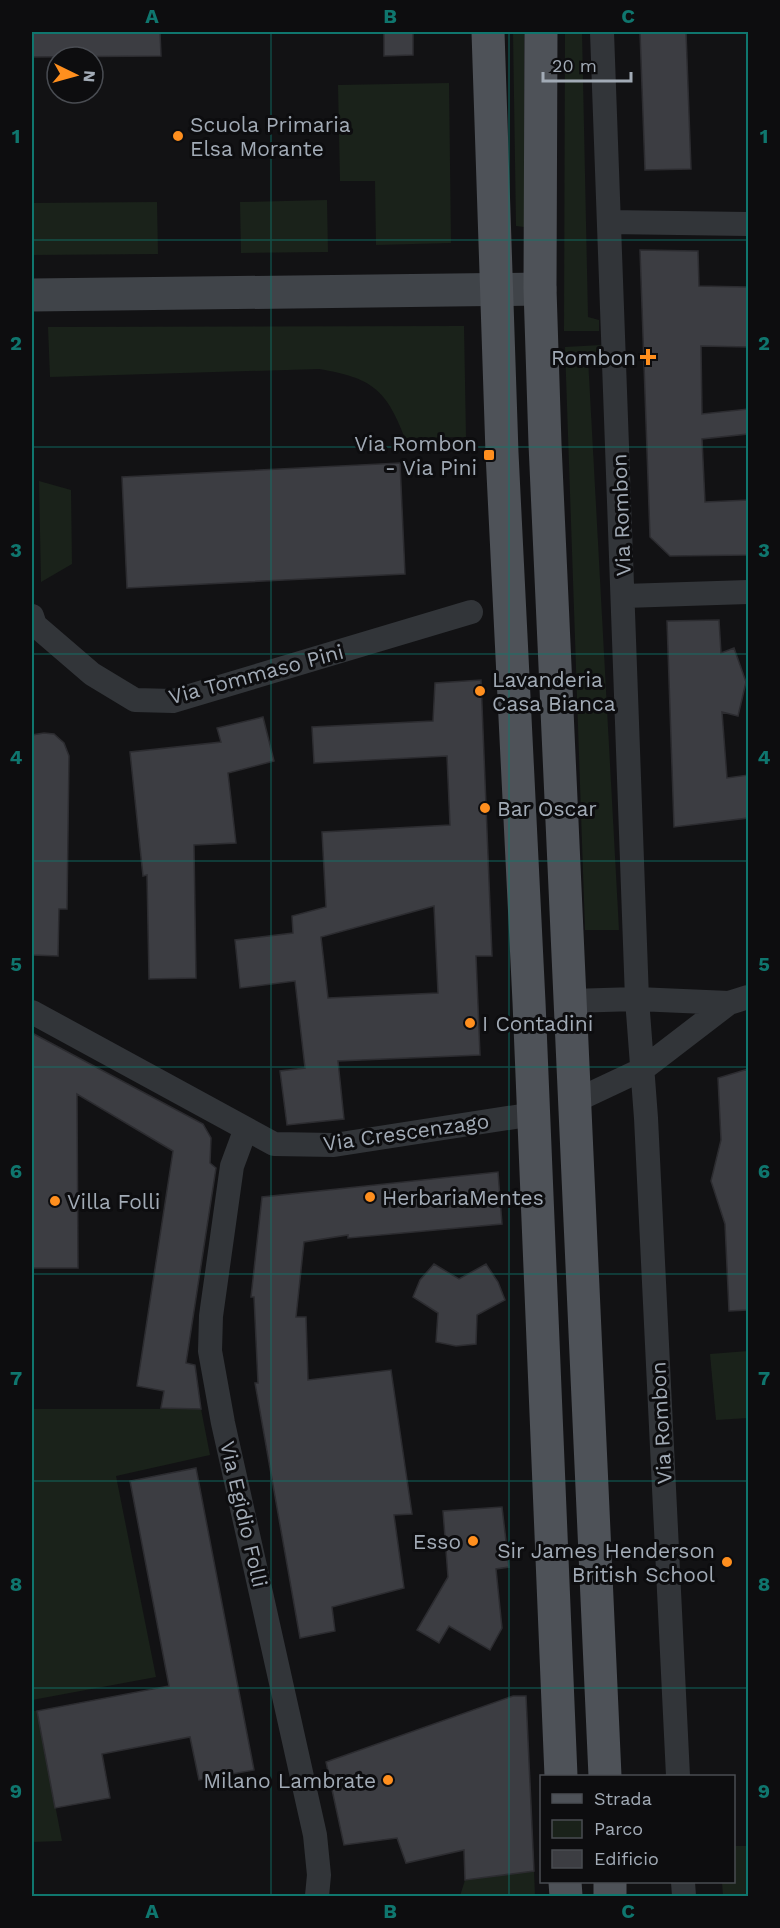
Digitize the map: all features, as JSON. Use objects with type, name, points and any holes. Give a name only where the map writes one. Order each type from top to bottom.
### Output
[{"type":"main road","points":[[488,32],[496,290],[534,1114],[561,1775]]},
{"type":"main road","points":[[541,32],[540,289],[605,1775]]},
{"type":"main road","points":[[529,1002],[570,1001]]},
{"type":"main road","points":[[534,1114],[575,1101]]},
{"type":"street","name":"Via Rombon","points":[[602,32],[637,999],[643,1069],[678,1775]]},
{"type":"street","points":[[609,222],[748,224]]},
{"type":"street","points":[[32,295],[540,289]]},
{"type":"street","points":[[624,596],[748,592]]},
{"type":"street","name":"Via Tommaso Pini","points":[[32,616],[35,625],[92,674],[135,700],[173,701],[471,612]]},
{"type":"street","points":[[570,1001],[739,1000]]},
{"type":"street","points":[[575,1101],[643,1069],[739,1000]]},
{"type":"street","name":"Via Crescenzago","points":[[32,1012],[245,1131],[274,1144],[334,1145],[534,1114]]},
{"type":"street","name":"Via Egidio Folli","points":[[245,1131],[232,1166],[211,1316],[210,1352],[223,1423],[315,1835],[320,1875],[317,1896]]},
{"type":"green space","points":[[513,32],[524,32],[524,227],[516,226]]},
{"type":"green space","points":[[565,32],[582,32],[588,317],[599,320],[599,331],[564,331]]},
{"type":"green space","points":[[449,83],[451,243],[376,245],[375,181],[340,181],[338,85]]},
{"type":"green space","points":[[327,200],[328,252],[241,253],[240,202]]},
{"type":"green space","points":[[157,202],[158,254],[32,255],[32,203]]},
{"type":"green space","points":[[464,326],[466,437],[405,438],[391,408],[375,388],[352,377],[319,369],[50,377],[48,327]]},
{"type":"green space","points":[[601,345],[599,356],[588,358],[619,930],[585,930],[565,347]]},
{"type":"green space","points":[[39,481],[71,490],[72,564],[41,582]]},
{"type":"green space","points":[[748,1351],[748,1418],[716,1420],[710,1354]]},
{"type":"green space","points":[[32,1409],[201,1409],[210,1455],[116,1476],[156,1677],[32,1700]]},
{"type":"green space","points":[[32,1711],[37,1711],[62,1841],[32,1842]]},
{"type":"green space","points":[[735,1846],[748,1846],[748,1896],[723,1896],[722,1883],[735,1883]]},
{"type":"green space","points":[[534,1871],[535,1896],[460,1896],[465,1880]]},
{"type":"building","points":[[32,32],[160,32],[161,56],[105,56],[105,45],[45,45],[45,57],[32,57]]},
{"type":"building","points":[[384,32],[413,32],[413,55],[384,56]]},
{"type":"building","points":[[640,32],[686,32],[691,169],[645,170]]},
{"type":"building","points":[[640,250],[698,251],[699,286],[748,287],[748,347],[701,346],[702,414],[748,409],[748,434],[702,439],[705,502],[748,500],[748,555],[670,556],[650,537]]},
{"type":"building","points":[[400,463],[405,574],[127,588],[122,477]]},
{"type":"building","points":[[719,620],[721,653],[734,648],[746,682],[738,716],[722,712],[727,778],[748,775],[748,818],[674,827],[667,621]]},
{"type":"building","points":[[481,680],[492,956],[476,956],[480,1055],[338,1061],[344,1119],[287,1125],[280,1071],[305,1068],[295,981],[240,988],[235,940],[293,933],[292,916],[326,907],[322,832],[450,825],[447,756],[314,763],[312,727],[433,721],[435,683]],"holes":[[[434,906],[438,993],[328,998],[321,937]]]},
{"type":"building","points":[[263,717],[274,761],[228,773],[236,843],[194,845],[196,978],[149,979],[147,875],[143,876],[130,752],[221,742],[217,728]]},
{"type":"building","points":[[54,734],[64,743],[69,756],[67,909],[59,909],[58,956],[32,955],[32,735]]},
{"type":"building","points":[[32,1033],[203,1124],[211,1138],[210,1163],[216,1168],[186,1363],[195,1365],[201,1409],[161,1408],[164,1391],[137,1386],[173,1151],[77,1094],[78,1268],[32,1268]]},
{"type":"building","points":[[748,1069],[748,1310],[729,1311],[725,1224],[711,1181],[721,1140],[718,1078]]},
{"type":"building","points":[[498,1172],[502,1224],[348,1238],[348,1235],[304,1242],[296,1317],[306,1317],[308,1380],[391,1370],[412,1514],[394,1515],[404,1588],[332,1607],[335,1631],[300,1638],[255,1383],[258,1383],[254,1297],[251,1297],[262,1197]]},
{"type":"building","points":[[434,1264],[459,1279],[486,1264],[498,1282],[505,1300],[477,1315],[476,1344],[456,1346],[436,1342],[438,1313],[413,1297],[420,1280]]},
{"type":"building","points":[[196,1468],[254,1770],[199,1780],[190,1737],[102,1754],[110,1798],[55,1808],[37,1711],[169,1686],[130,1481]]},
{"type":"building","points":[[502,1507],[509,1567],[496,1569],[502,1628],[490,1650],[449,1626],[439,1643],[417,1630],[448,1577],[443,1511]]},
{"type":"building","name":"Milano Lambrate","points":[[513,1696],[526,1696],[534,1871],[465,1880],[464,1850],[406,1863],[397,1838],[344,1845],[326,1762]]},
{"type":"place","name":"Scuola Primaria Elsa Morante","points":[[178,136]]},
{"type":"place","name":"Rombon","points":[[648,357]]},
{"type":"place","name":"Via Rombon - Via Pini","points":[[489,455]]},
{"type":"place","name":"Lavanderia Casa Bianca","points":[[480,691]]},
{"type":"place","name":"Bar Oscar","points":[[485,808]]},
{"type":"place","name":"I Contadini","points":[[470,1023]]},
{"type":"place","name":"HerbariaMentes","points":[[370,1197]]},
{"type":"place","name":"Villa Folli","points":[[55,1201]]},
{"type":"place","name":"Esso","points":[[473,1541]]},
{"type":"place","name":"Sir James Henderson British School","points":[[727,1562]]},
{"type":"place","name":"Milano Lambrate","points":[[388,1780]]}]
